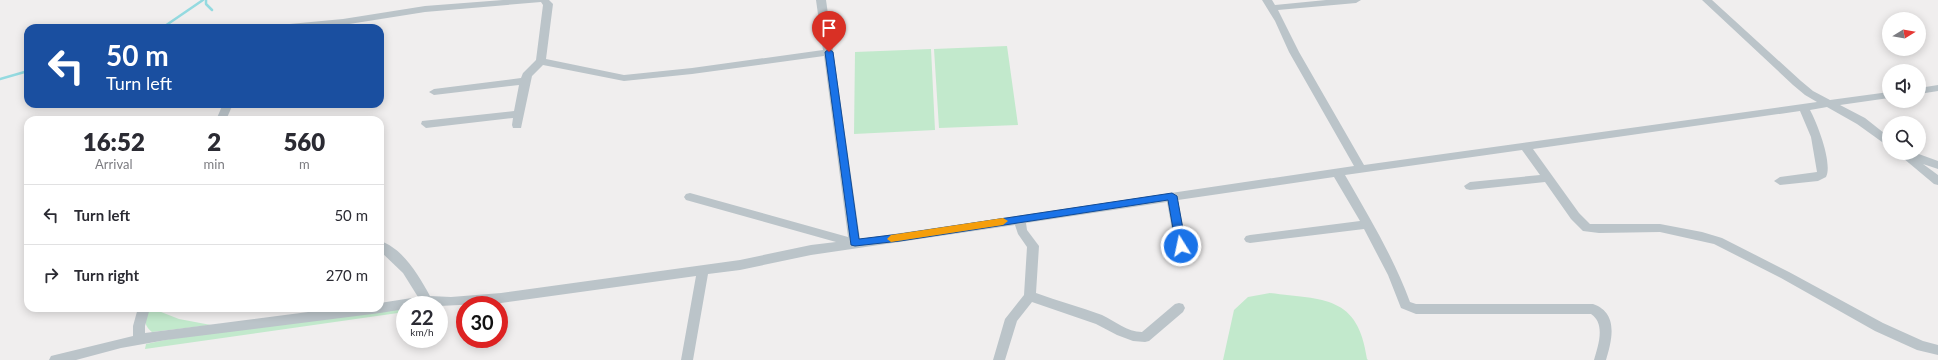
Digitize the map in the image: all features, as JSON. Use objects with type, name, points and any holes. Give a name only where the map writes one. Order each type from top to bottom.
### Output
[{"type":"street","points":[[322,24],[425,9],[539,0]]},
{"type":"street","points":[[518,125],[527,75],[541,61],[548,4],[544,0]]},
{"type":"street","points":[[821,0],[855,243]]},
{"type":"street","points":[[1269,4],[1356,0]]},
{"type":"street","points":[[1707,0],[1796,84],[1826,103],[1861,121],[1882,138]]},
{"type":"street","points":[[1269,4],[1280,21],[1294,52],[1361,169]]},
{"type":"street","points":[[541,61],[624,78],[692,71],[829,52]]},
{"type":"street","points":[[434,92],[525,81]]},
{"type":"street","points":[[1926,90],[1938,88]]},
{"type":"street","points":[[448,302],[488,300],[740,265],[811,250],[1172,196],[1882,96]]},
{"type":"street","points":[[1780,181],[1818,177],[1822,174],[1823,169],[1817,135],[1812,121],[1803,107]]},
{"type":"street","points":[[426,124],[519,114]]},
{"type":"street","points":[[1525,146],[1575,216],[1587,228],[1600,230],[1660,228],[1702,236],[1718,241],[1862,318],[1921,346],[1938,350]]},
{"type":"street","points":[[1912,160],[1938,181]]},
{"type":"street","points":[[1923,160],[1938,165]]},
{"type":"street","points":[[1337,172],[1368,224],[1394,275],[1405,305],[1416,309],[1579,308],[1595,310],[1606,322],[1604,345],[1600,360]]},
{"type":"street","points":[[1470,186],[1549,178]]},
{"type":"street","points":[[1172,196],[1181,246]]},
{"type":"street","points":[[690,197],[855,243]]},
{"type":"street","points":[[999,360],[1011,319],[1030,296],[1033,246],[1022,231],[1018,219]]},
{"type":"street","points":[[1250,239],[1368,224]]},
{"type":"street","points":[[384,248],[398,258],[417,282],[424,296]]},
{"type":"street","points":[[687,360],[702,270]]},
{"type":"street","points":[[1030,296],[1101,321],[1139,338],[1145,337],[1179,308]]},
{"type":"street","points":[[384,307],[396,305]]},
{"type":"street","points":[[139,340],[139,326],[143,312]]},
{"type":"street","points":[[55,360],[139,340],[349,312]]},
{"type":"green space","points":[[1007,46],[1018,125],[939,128],[934,49]]},
{"type":"green space","points":[[931,49],[935,130],[854,134],[855,52]]},
{"type":"green space","points":[[1270,293],[1322,300],[1347,312],[1356,323],[1368,360],[1223,360],[1234,310],[1248,297]]},
{"type":"green space","points":[[396,308],[396,313],[145,349],[146,344],[170,339],[368,312],[384,312],[384,310]]},
{"type":"green space","points":[[146,312],[161,312],[179,319],[211,325],[152,332],[147,327],[145,318]]},
{"type":"waterway","points":[[168,24],[203,0]]},
{"type":"waterway","points":[[206,0],[206,4],[212,10]]},
{"type":"waterway","points":[[0,79],[24,72]]},
{"type":"slow traffic","points":[[891,239],[961,229],[1003,221]]},
{"type":"route","points":[[829,52],[855,243],[961,229],[1172,196],[1181,246]]}]
